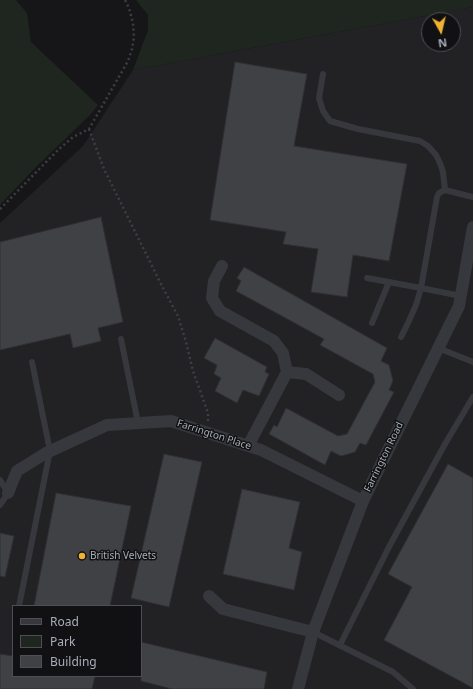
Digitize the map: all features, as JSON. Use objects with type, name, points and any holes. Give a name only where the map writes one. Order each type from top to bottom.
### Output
[{"type":"street","name":"Farrington Road","points":[[298,689],[312,632],[362,501],[459,306],[473,227]]},
{"type":"street","points":[[222,266],[214,280],[212,298],[220,311],[274,340],[283,353],[287,372],[248,446]]},
{"type":"street","points":[[287,372],[306,374],[339,394]]},
{"type":"street","name":"Farrington Place","points":[[4,493],[17,471],[50,451],[107,425],[171,421],[261,450],[362,501]]},
{"type":"street","points":[[209,596],[223,609],[312,632]]},
{"type":"lane","points":[[323,74],[319,98],[323,111],[330,121],[358,129],[420,141],[428,146],[436,155],[443,172],[445,190]]},
{"type":"lane","points":[[401,337],[416,305],[421,288],[439,193],[445,190],[473,197]]},
{"type":"lane","points":[[366,278],[461,296]]},
{"type":"lane","points":[[372,323],[389,282]]},
{"type":"lane","points":[[121,339],[138,423]]},
{"type":"lane","points":[[438,348],[473,362]]},
{"type":"lane","points":[[20,605],[50,451],[32,362]]},
{"type":"lane","points":[[340,645],[390,545],[445,444],[473,397]]},
{"type":"lane","points":[[0,480],[4,493],[0,505]]},
{"type":"lane","points":[[312,632],[393,672],[413,689]]},
{"type":"path","points":[[0,209],[59,149],[73,137],[89,129],[128,61],[132,49],[134,38],[133,23],[125,0]]},
{"type":"path","points":[[89,129],[104,169],[178,316],[193,371],[208,412],[207,433]]},
{"type":"shaded area","points":[[473,7],[473,689],[0,689],[0,223],[83,146],[133,70],[421,17],[421,52],[461,52],[461,12],[446,12]]},
{"type":"green space","points":[[0,0],[16,0],[27,13],[31,42],[98,105],[91,114],[35,168],[0,205]]},
{"type":"green space","points":[[136,0],[473,0],[473,7],[446,12],[421,12],[421,17],[133,70],[148,30],[148,15]]},
{"type":"building","points":[[235,62],[307,74],[294,146],[407,164],[389,261],[353,255],[347,297],[311,292],[318,249],[283,244],[286,232],[210,220]]},
{"type":"building","points":[[101,217],[123,322],[98,328],[101,341],[73,348],[70,334],[0,350],[0,242]]},
{"type":"building","points":[[244,267],[387,348],[381,361],[389,365],[393,381],[389,390],[394,392],[366,445],[360,443],[355,452],[341,456],[331,451],[325,465],[269,434],[274,425],[277,427],[286,408],[338,436],[347,434],[375,382],[373,374],[320,345],[324,339],[236,291],[241,281],[237,278]]},
{"type":"building","points":[[215,338],[267,367],[265,372],[269,374],[259,396],[243,390],[237,403],[215,391],[221,378],[214,374],[217,365],[204,358]]},
{"type":"building","points":[[164,454],[202,462],[169,607],[131,598]]},
{"type":"building","points":[[448,464],[473,478],[473,688],[384,640],[412,587],[388,574]]},
{"type":"building","points":[[242,489],[300,502],[289,548],[302,552],[294,590],[223,574]]},
{"type":"building","name":"British Velvets","points":[[56,493],[131,506],[110,605],[34,605]]},
{"type":"building","points":[[0,533],[14,536],[5,577],[0,576]]},
{"type":"building","points":[[142,642],[267,672],[264,689],[172,689],[141,681]]},
{"type":"building","points":[[0,654],[12,656],[12,677],[95,677],[92,689],[0,689]]},
{"type":"place","name":"British Velvets","points":[[82,556]]}]
